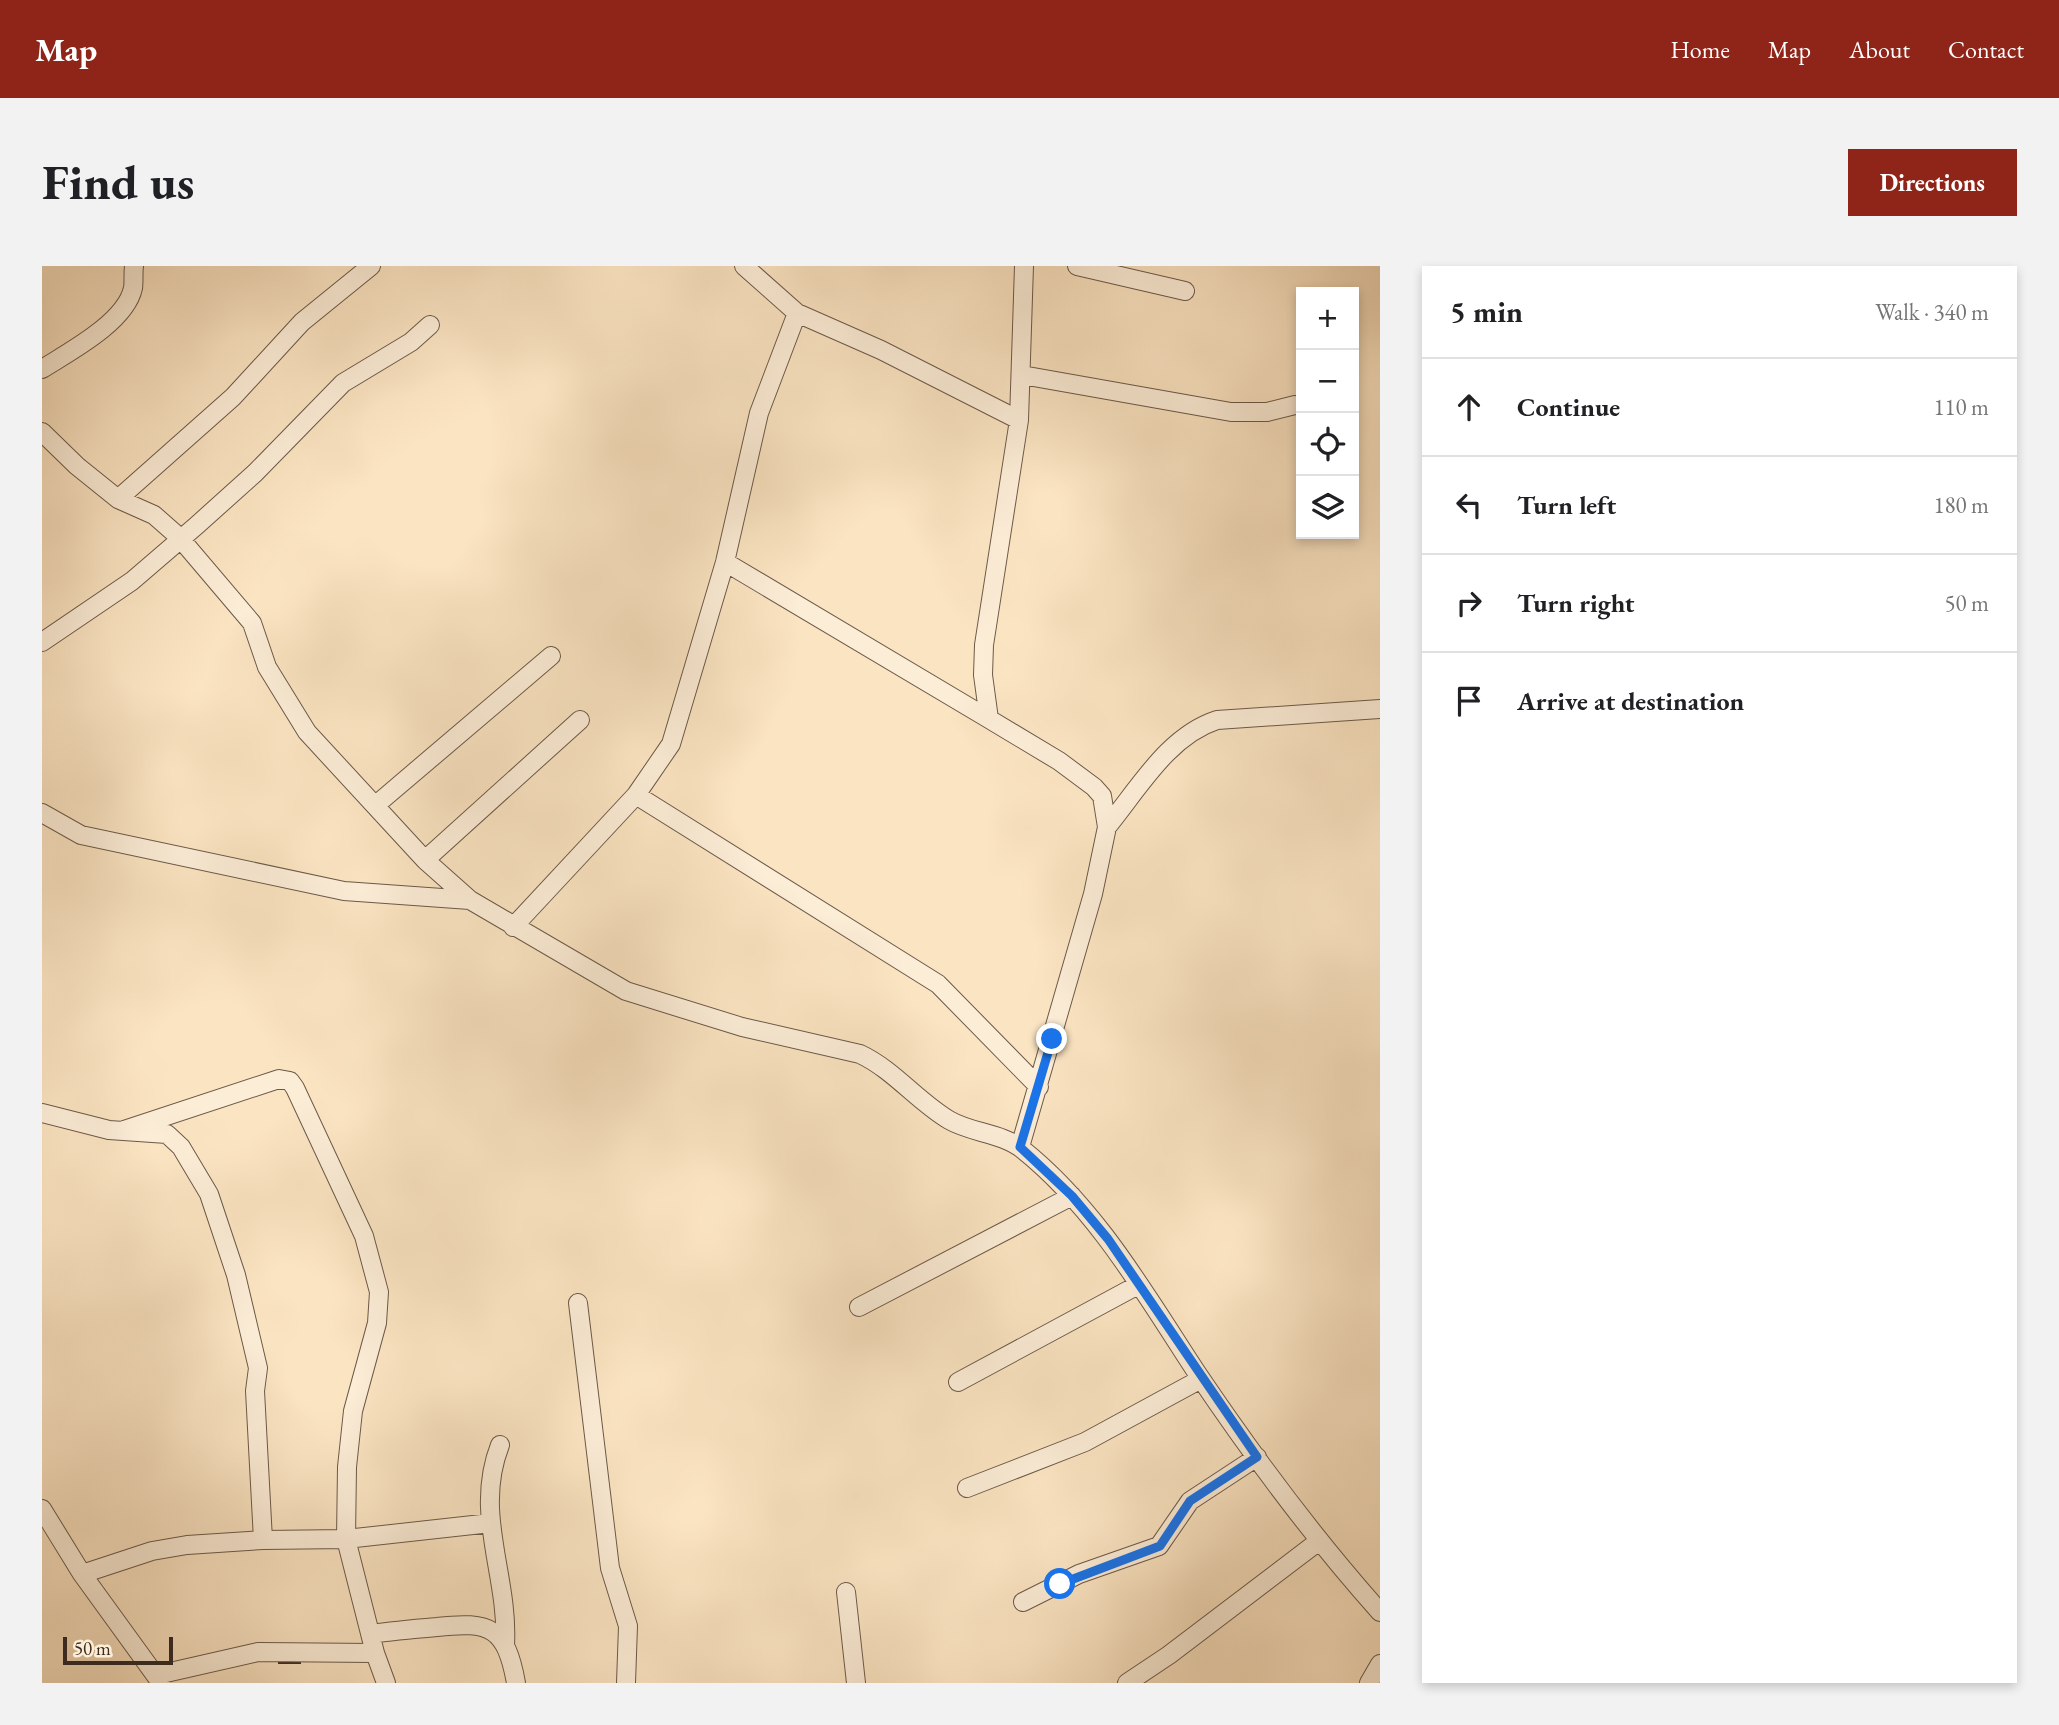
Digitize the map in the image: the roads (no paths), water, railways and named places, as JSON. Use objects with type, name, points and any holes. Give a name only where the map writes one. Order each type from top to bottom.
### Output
[{"type":"street","points":[[42,369],[94,336],[126,306],[133,288],[134,266]]},
{"type":"street","points":[[118,499],[233,397],[302,322],[371,266]]},
{"type":"street","points":[[744,266],[797,313],[881,349],[1019,420]]},
{"type":"street","points":[[989,719],[983,676],[984,645],[1019,420],[1024,266]]},
{"type":"street","points":[[1077,266],[1185,291]]},
{"type":"street","points":[[513,927],[636,795],[671,744],[725,562],[759,413],[797,313]]},
{"type":"street","points":[[42,642],[131,581],[255,473],[343,383],[411,342],[430,325]]},
{"type":"street","points":[[1022,375],[1231,412],[1267,412],[1295,405]]},
{"type":"street","points":[[42,432],[77,467],[118,499],[154,516],[179,537],[252,623],[267,667],[307,732],[377,804],[425,860],[470,900],[513,927],[551,946],[602,980],[626,991],[742,1027],[860,1054],[878,1063],[949,1121],[1020,1147],[1072,1196],[1108,1239],[1201,1379],[1257,1457],[1319,1541],[1380,1612]]},
{"type":"street","points":[[725,562],[1059,761],[1102,796],[1107,827],[1093,894],[1020,1147]]},
{"type":"street","points":[[377,804],[551,656]]},
{"type":"street","points":[[1107,827],[1178,741],[1202,725],[1217,720],[1380,709]]},
{"type":"street","points":[[425,860],[580,720]]},
{"type":"street","points":[[636,795],[939,984],[1039,1087]]},
{"type":"street","points":[[42,813],[81,835],[344,891],[470,900]]},
{"type":"street","points":[[124,1130],[279,1079],[290,1081],[295,1088],[364,1236],[379,1292],[377,1323],[353,1411],[347,1466],[346,1539],[375,1653],[386,1683]]},
{"type":"street","points":[[42,1113],[109,1130],[157,1132],[173,1138],[209,1194],[236,1275],[258,1368],[255,1391],[263,1540]]},
{"type":"street","points":[[859,1307],[1072,1196]]},
{"type":"street","points":[[958,1382],[1138,1285]]},
{"type":"street","points":[[578,1303],[610,1569],[628,1626],[626,1683]]},
{"type":"street","points":[[967,1488],[1085,1442],[1201,1379]]},
{"type":"street","points":[[500,1445],[489,1478],[491,1523],[506,1617],[505,1645]]},
{"type":"street","points":[[1023,1602],[1079,1574],[1160,1546],[1190,1501],[1257,1457]]},
{"type":"street","points":[[42,1509],[82,1574],[159,1679],[258,1653],[375,1653]]},
{"type":"street","points":[[82,1574],[152,1551],[263,1540],[346,1539],[491,1523]]},
{"type":"street","points":[[1128,1683],[1319,1541]]},
{"type":"street","points":[[846,1592],[856,1683]]},
{"type":"street","points":[[370,1634],[472,1623],[486,1628],[505,1645],[511,1654],[516,1683]]},
{"type":"street","points":[[1369,1683],[1380,1664]]}]
